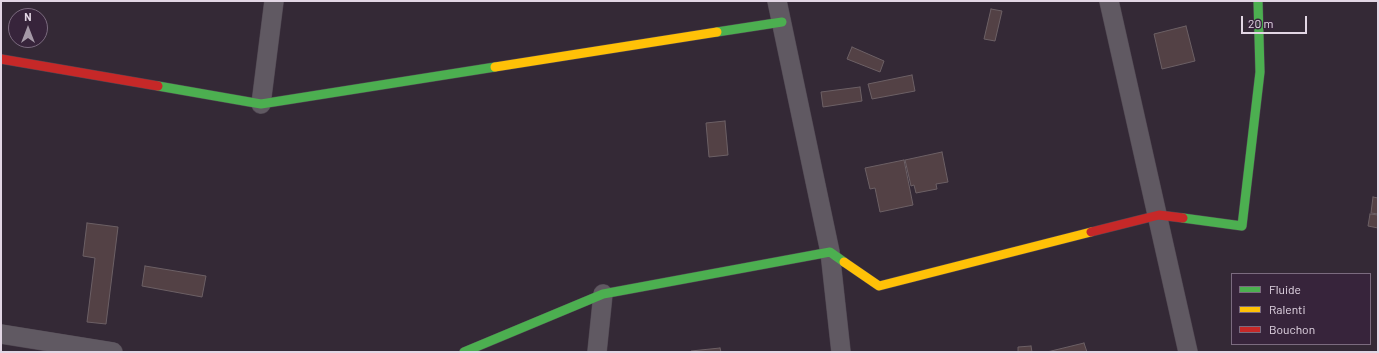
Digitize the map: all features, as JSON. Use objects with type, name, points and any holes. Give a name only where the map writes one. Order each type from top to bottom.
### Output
[{"type":"street","points":[[261,104],[274,1]]},
{"type":"street","points":[[777,1],[830,252],[841,352]]},
{"type":"street","points":[[1109,1],[1159,216],[1188,352]]},
{"type":"street","points":[[464,352],[603,294],[830,252],[879,286],[1159,216],[1242,226],[1260,72],[1258,1]]},
{"type":"street","points":[[1,60],[261,104],[782,22]]},
{"type":"street","points":[[597,352],[603,294]]},
{"type":"street","points":[[1,334],[113,352]]},
{"type":"building","points":[[991,9],[1002,11],[995,41],[984,39]]},
{"type":"building","points":[[1186,26],[1195,61],[1162,69],[1154,34]]},
{"type":"building","points":[[852,47],[884,61],[880,72],[847,59]]},
{"type":"building","points":[[912,75],[915,91],[872,99],[868,84]]},
{"type":"building","points":[[860,87],[862,101],[823,107],[821,92]]},
{"type":"building","points":[[725,121],[728,155],[709,157],[706,123]]},
{"type":"building","points":[[942,152],[948,182],[936,184],[937,189],[916,193],[914,185],[911,186],[905,160]]},
{"type":"building","points":[[904,160],[913,205],[880,212],[875,188],[870,189],[865,168]]},
{"type":"building","points":[[1373,197],[1378,198],[1378,214],[1371,213]]},
{"type":"building","points":[[1370,214],[1378,215],[1378,228],[1368,226]]},
{"type":"building","points":[[87,223],[118,227],[106,324],[87,322],[95,258],[83,256]]},
{"type":"building","points":[[145,266],[206,276],[202,297],[142,286]]},
{"type":"building","points":[[1084,343],[1087,352],[1047,352]]},
{"type":"building","points":[[1031,346],[1032,352],[1018,352],[1018,347]]},
{"type":"building","points":[[720,348],[721,352],[691,352],[691,351]]},
{"type":"traffic: fast","points":[[1183,218],[1242,226],[1260,72],[1258,1]]},
{"type":"traffic: fast","points":[[717,32],[782,22]]},
{"type":"traffic: fast","points":[[158,86],[261,104],[495,67]]},
{"type":"traffic: fast","points":[[464,352],[603,294],[830,252],[844,262]]},
{"type":"traffic: slow","points":[[495,67],[717,32]]},
{"type":"traffic: slow","points":[[844,262],[879,286],[1091,232]]},
{"type":"traffic: jam","points":[[1,59],[158,86]]},
{"type":"traffic: jam","points":[[1091,232],[1159,215],[1183,218]]}]
